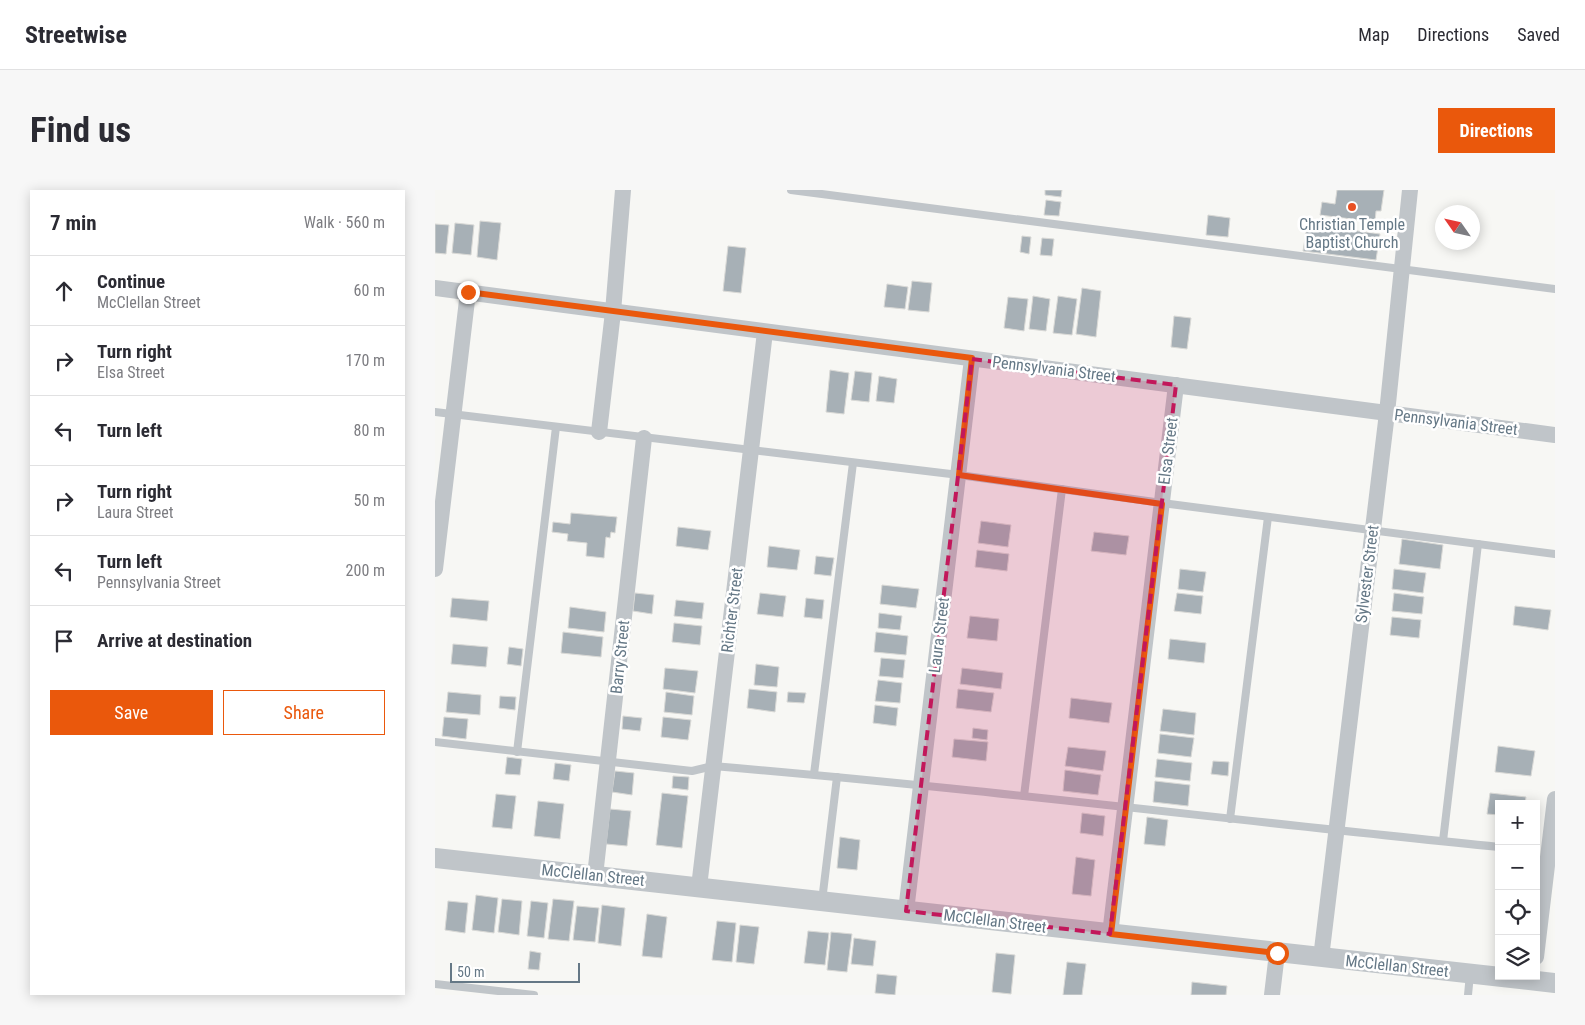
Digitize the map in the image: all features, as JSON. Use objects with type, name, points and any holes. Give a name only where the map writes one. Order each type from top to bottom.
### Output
[{"type":"street","points":[[599,432],[613,312],[623,190]]},
{"type":"street","name":"Sylvester Street","points":[[1321,958],[1387,413],[1410,190]]},
{"type":"street","name":"Pennsylvania Street","points":[[435,288],[1555,434]]},
{"type":"street","points":[[435,570],[468,292]]},
{"type":"street","name":"Richter Street","points":[[699,887],[765,332]]},
{"type":"street","name":"Laura Street","points":[[906,911],[972,358]]},
{"type":"street","name":"Elsa Street","points":[[1111,934],[1176,385]]},
{"type":"street","name":"Barry Street","points":[[595,876],[644,438]]},
{"type":"street","points":[[1539,935],[1555,799]]},
{"type":"street","name":"McClellan Street","points":[[435,858],[1321,958],[1495,976]]},
{"type":"street","points":[[1272,995],[1277,953]]},
{"type":"street","name":"McClellan Street","points":[[1540,979],[1555,983]]},
{"type":"lane","points":[[791,190],[1555,288]]},
{"type":"lane","points":[[435,412],[959,475],[1162,504],[1555,554]]},
{"type":"lane","points":[[517,752],[556,427]]},
{"type":"lane","points":[[815,774],[853,463]]},
{"type":"lane","points":[[1025,796],[1062,490]]},
{"type":"lane","points":[[1230,818],[1268,517]]},
{"type":"lane","points":[[1443,841],[1478,544]]},
{"type":"lane","points":[[435,742],[692,771],[713,766],[815,774],[1495,847]]},
{"type":"lane","points":[[822,901],[837,777]]},
{"type":"lane","points":[[1468,995],[1470,974]]},
{"type":"lane","points":[[435,984],[534,995]]},
{"type":"highlighted area","points":[[972,359],[1176,385],[1110,934],[906,911]]},
{"type":"building","points":[[1045,190],[1062,190],[1061,197],[1045,195]]},
{"type":"building","name":"Christian Temple Baptist Church","points":[[1337,190],[1384,190],[1381,211],[1376,211],[1375,222],[1320,215],[1322,202],[1335,204]]},
{"type":"building","points":[[1046,200],[1061,202],[1059,216],[1044,215]]},
{"type":"building","points":[[1208,215],[1230,218],[1228,237],[1206,235]]},
{"type":"building","points":[[1308,220],[1344,225],[1343,229],[1380,234],[1376,260],[1303,251]]},
{"type":"building","points":[[480,221],[501,223],[497,260],[477,257]]},
{"type":"building","points":[[455,223],[474,225],[471,255],[452,253]]},
{"type":"building","points":[[435,224],[449,225],[446,254],[435,253]]},
{"type":"building","points":[[1022,236],[1031,237],[1029,254],[1020,252]]},
{"type":"building","points":[[1042,238],[1054,239],[1052,256],[1040,255]]},
{"type":"building","points":[[728,246],[746,248],[741,293],[723,291]]},
{"type":"building","points":[[912,281],[932,283],[929,312],[908,310]]},
{"type":"building","points":[[887,284],[908,287],[905,309],[884,307]]},
{"type":"building","points":[[1082,288],[1101,291],[1096,337],[1076,334]]},
{"type":"building","points":[[1033,296],[1050,299],[1046,331],[1029,329]]},
{"type":"building","points":[[1058,296],[1077,299],[1072,335],[1053,333]]},
{"type":"building","points":[[1008,297],[1028,299],[1024,331],[1004,328]]},
{"type":"building","points":[[1174,316],[1191,318],[1187,349],[1171,347]]},
{"type":"building","points":[[830,370],[849,373],[844,414],[826,412]]},
{"type":"building","points":[[855,371],[872,373],[869,402],[851,400]]},
{"type":"building","points":[[879,376],[897,379],[894,403],[876,401]]},
{"type":"building","points":[[571,513],[617,517],[615,533],[611,532],[610,538],[606,537],[604,558],[586,556],[587,543],[567,541],[568,534],[552,532],[553,522],[570,524]]},
{"type":"building","points":[[981,521],[1011,525],[1008,547],[978,543]]},
{"type":"building","points":[[678,527],[711,531],[708,550],[676,546]]},
{"type":"building","points":[[1094,532],[1129,536],[1126,555],[1091,551]]},
{"type":"building","points":[[1402,539],[1443,545],[1440,569],[1399,564]]},
{"type":"building","points":[[769,546],[800,550],[797,570],[767,567]]},
{"type":"building","points":[[977,550],[1009,554],[1007,571],[975,567]]},
{"type":"building","points":[[816,556],[834,558],[831,576],[814,574]]},
{"type":"building","points":[[1180,569],[1206,572],[1203,592],[1178,589]]},
{"type":"building","points":[[1394,569],[1426,573],[1423,593],[1392,589]]},
{"type":"building","points":[[882,585],[919,589],[916,608],[880,604]]},
{"type":"building","points":[[635,593],[654,595],[652,614],[633,611]]},
{"type":"building","points":[[760,593],[786,596],[783,617],[757,614]]},
{"type":"building","points":[[1177,593],[1203,596],[1201,614],[1174,611]]},
{"type":"building","points":[[1394,593],[1424,597],[1422,614],[1392,611]]},
{"type":"building","points":[[452,598],[489,601],[487,621],[450,617]]},
{"type":"building","points":[[806,598],[824,600],[822,619],[804,617]]},
{"type":"building","points":[[676,600],[704,603],[702,619],[674,616]]},
{"type":"building","points":[[1515,606],[1551,610],[1548,630],[1513,625]]},
{"type":"building","points":[[570,607],[606,612],[604,632],[568,628]]},
{"type":"building","points":[[879,613],[902,616],[900,630],[878,628]]},
{"type":"building","points":[[970,616],[999,619],[997,641],[967,638]]},
{"type":"building","points":[[1392,617],[1421,620],[1419,638],[1390,635]]},
{"type":"building","points":[[674,623],[702,626],[700,645],[672,642]]},
{"type":"building","points":[[563,632],[603,637],[601,657],[561,653]]},
{"type":"building","points":[[876,632],[908,636],[906,655],[874,652]]},
{"type":"building","points":[[1170,639],[1206,643],[1204,663],[1168,659]]},
{"type":"building","points":[[453,644],[488,647],[486,667],[451,664]]},
{"type":"building","points":[[509,647],[523,649],[521,666],[507,664]]},
{"type":"building","points":[[881,658],[905,660],[903,678],[879,676]]},
{"type":"building","points":[[756,664],[779,667],[777,687],[754,685]]},
{"type":"building","points":[[665,668],[698,671],[695,693],[663,689]]},
{"type":"building","points":[[962,668],[1003,673],[1001,689],[960,684]]},
{"type":"building","points":[[878,680],[902,683],[900,703],[875,701]]},
{"type":"building","points":[[749,689],[777,692],[775,712],[747,708]]},
{"type":"building","points":[[958,689],[994,693],[991,712],[956,708]]},
{"type":"building","points":[[448,692],[481,695],[480,715],[446,712]]},
{"type":"building","points":[[666,692],[694,696],[692,715],[664,712]]},
{"type":"building","points":[[788,692],[806,693],[804,703],[787,702]]},
{"type":"building","points":[[500,696],[516,697],[515,710],[499,708]]},
{"type":"building","points":[[1071,698],[1112,703],[1109,723],[1069,718]]},
{"type":"building","points":[[875,705],[898,708],[896,726],[873,723]]},
{"type":"building","points":[[1163,709],[1196,713],[1194,735],[1160,731]]},
{"type":"building","points":[[623,716],[642,718],[640,731],[622,729]]},
{"type":"building","points":[[444,717],[468,719],[466,739],[442,736]]},
{"type":"building","points":[[663,717],[691,720],[688,740],[661,737]]},
{"type":"building","points":[[973,728],[988,730],[987,740],[972,738]]},
{"type":"building","points":[[1160,734],[1194,738],[1191,757],[1158,753]]},
{"type":"building","points":[[954,739],[988,742],[986,761],[952,757]]},
{"type":"building","points":[[1498,746],[1535,751],[1531,776],[1495,772]]},
{"type":"building","points":[[1068,747],[1106,751],[1103,771],[1065,766]]},
{"type":"building","points":[[507,757],[522,759],[520,775],[505,774]]},
{"type":"building","points":[[1157,759],[1192,763],[1190,781],[1155,777]]},
{"type":"building","points":[[1213,761],[1229,762],[1228,776],[1211,774]]},
{"type":"building","points":[[555,763],[571,765],[569,781],[553,779]]},
{"type":"building","points":[[1065,770],[1101,775],[1098,795],[1063,791]]},
{"type":"building","points":[[615,771],[634,773],[632,795],[612,792]]},
{"type":"building","points":[[673,776],[689,777],[688,790],[672,788]]},
{"type":"building","points":[[1155,781],[1190,785],[1188,806],[1153,802]]},
{"type":"building","points":[[662,793],[688,796],[682,848],[656,845]]},
{"type":"building","points":[[1490,793],[1526,797],[1526,800],[1495,800],[1495,815],[1487,814]]},
{"type":"building","points":[[496,794],[516,796],[512,829],[492,827]]},
{"type":"building","points":[[538,801],[564,804],[560,839],[534,836]]},
{"type":"building","points":[[610,809],[631,811],[627,846],[606,844]]},
{"type":"building","points":[[1082,813],[1105,816],[1103,836],[1080,833]]},
{"type":"building","points":[[1147,817],[1168,820],[1165,846],[1144,844]]},
{"type":"building","points":[[840,837],[860,840],[857,870],[837,868]]},
{"type":"building","points":[[1076,857],[1095,860],[1091,896],[1072,894]]},
{"type":"building","points":[[476,895],[498,898],[494,933],[472,930]]},
{"type":"building","points":[[502,899],[522,901],[519,935],[498,932]]},
{"type":"building","points":[[553,899],[574,901],[569,941],[548,939]]},
{"type":"building","points":[[448,901],[468,903],[465,933],[445,930]]},
{"type":"building","points":[[531,901],[548,903],[544,938],[527,936]]},
{"type":"building","points":[[602,905],[625,908],[621,946],[598,943]]},
{"type":"building","points":[[577,906],[599,908],[595,942],[573,940]]},
{"type":"building","points":[[647,914],[667,917],[662,958],[642,956]]},
{"type":"building","points":[[717,921],[736,923],[732,962],[712,960]]},
{"type":"building","points":[[740,925],[759,927],[754,964],[736,962]]},
{"type":"building","points":[[808,931],[829,933],[825,965],[804,963]]},
{"type":"building","points":[[831,932],[852,934],[847,972],[827,970]]},
{"type":"building","points":[[854,938],[876,941],[873,966],[851,964]]},
{"type":"building","points":[[530,951],[541,953],[539,970],[528,969]]},
{"type":"building","points":[[996,953],[1015,955],[1011,994],[992,992]]},
{"type":"building","points":[[1067,962],[1086,964],[1082,995],[1063,995]]},
{"type":"building","points":[[877,974],[897,976],[895,995],[875,993]]},
{"type":"building","points":[[1192,982],[1227,986],[1226,995],[1191,995]]},
{"type":"place","name":"Christian Temple Baptist Church","points":[[1352,207]]},
{"type":"route","points":[[468,292],[972,358],[959,475],[1162,504],[1111,934],[1277,953]]}]
